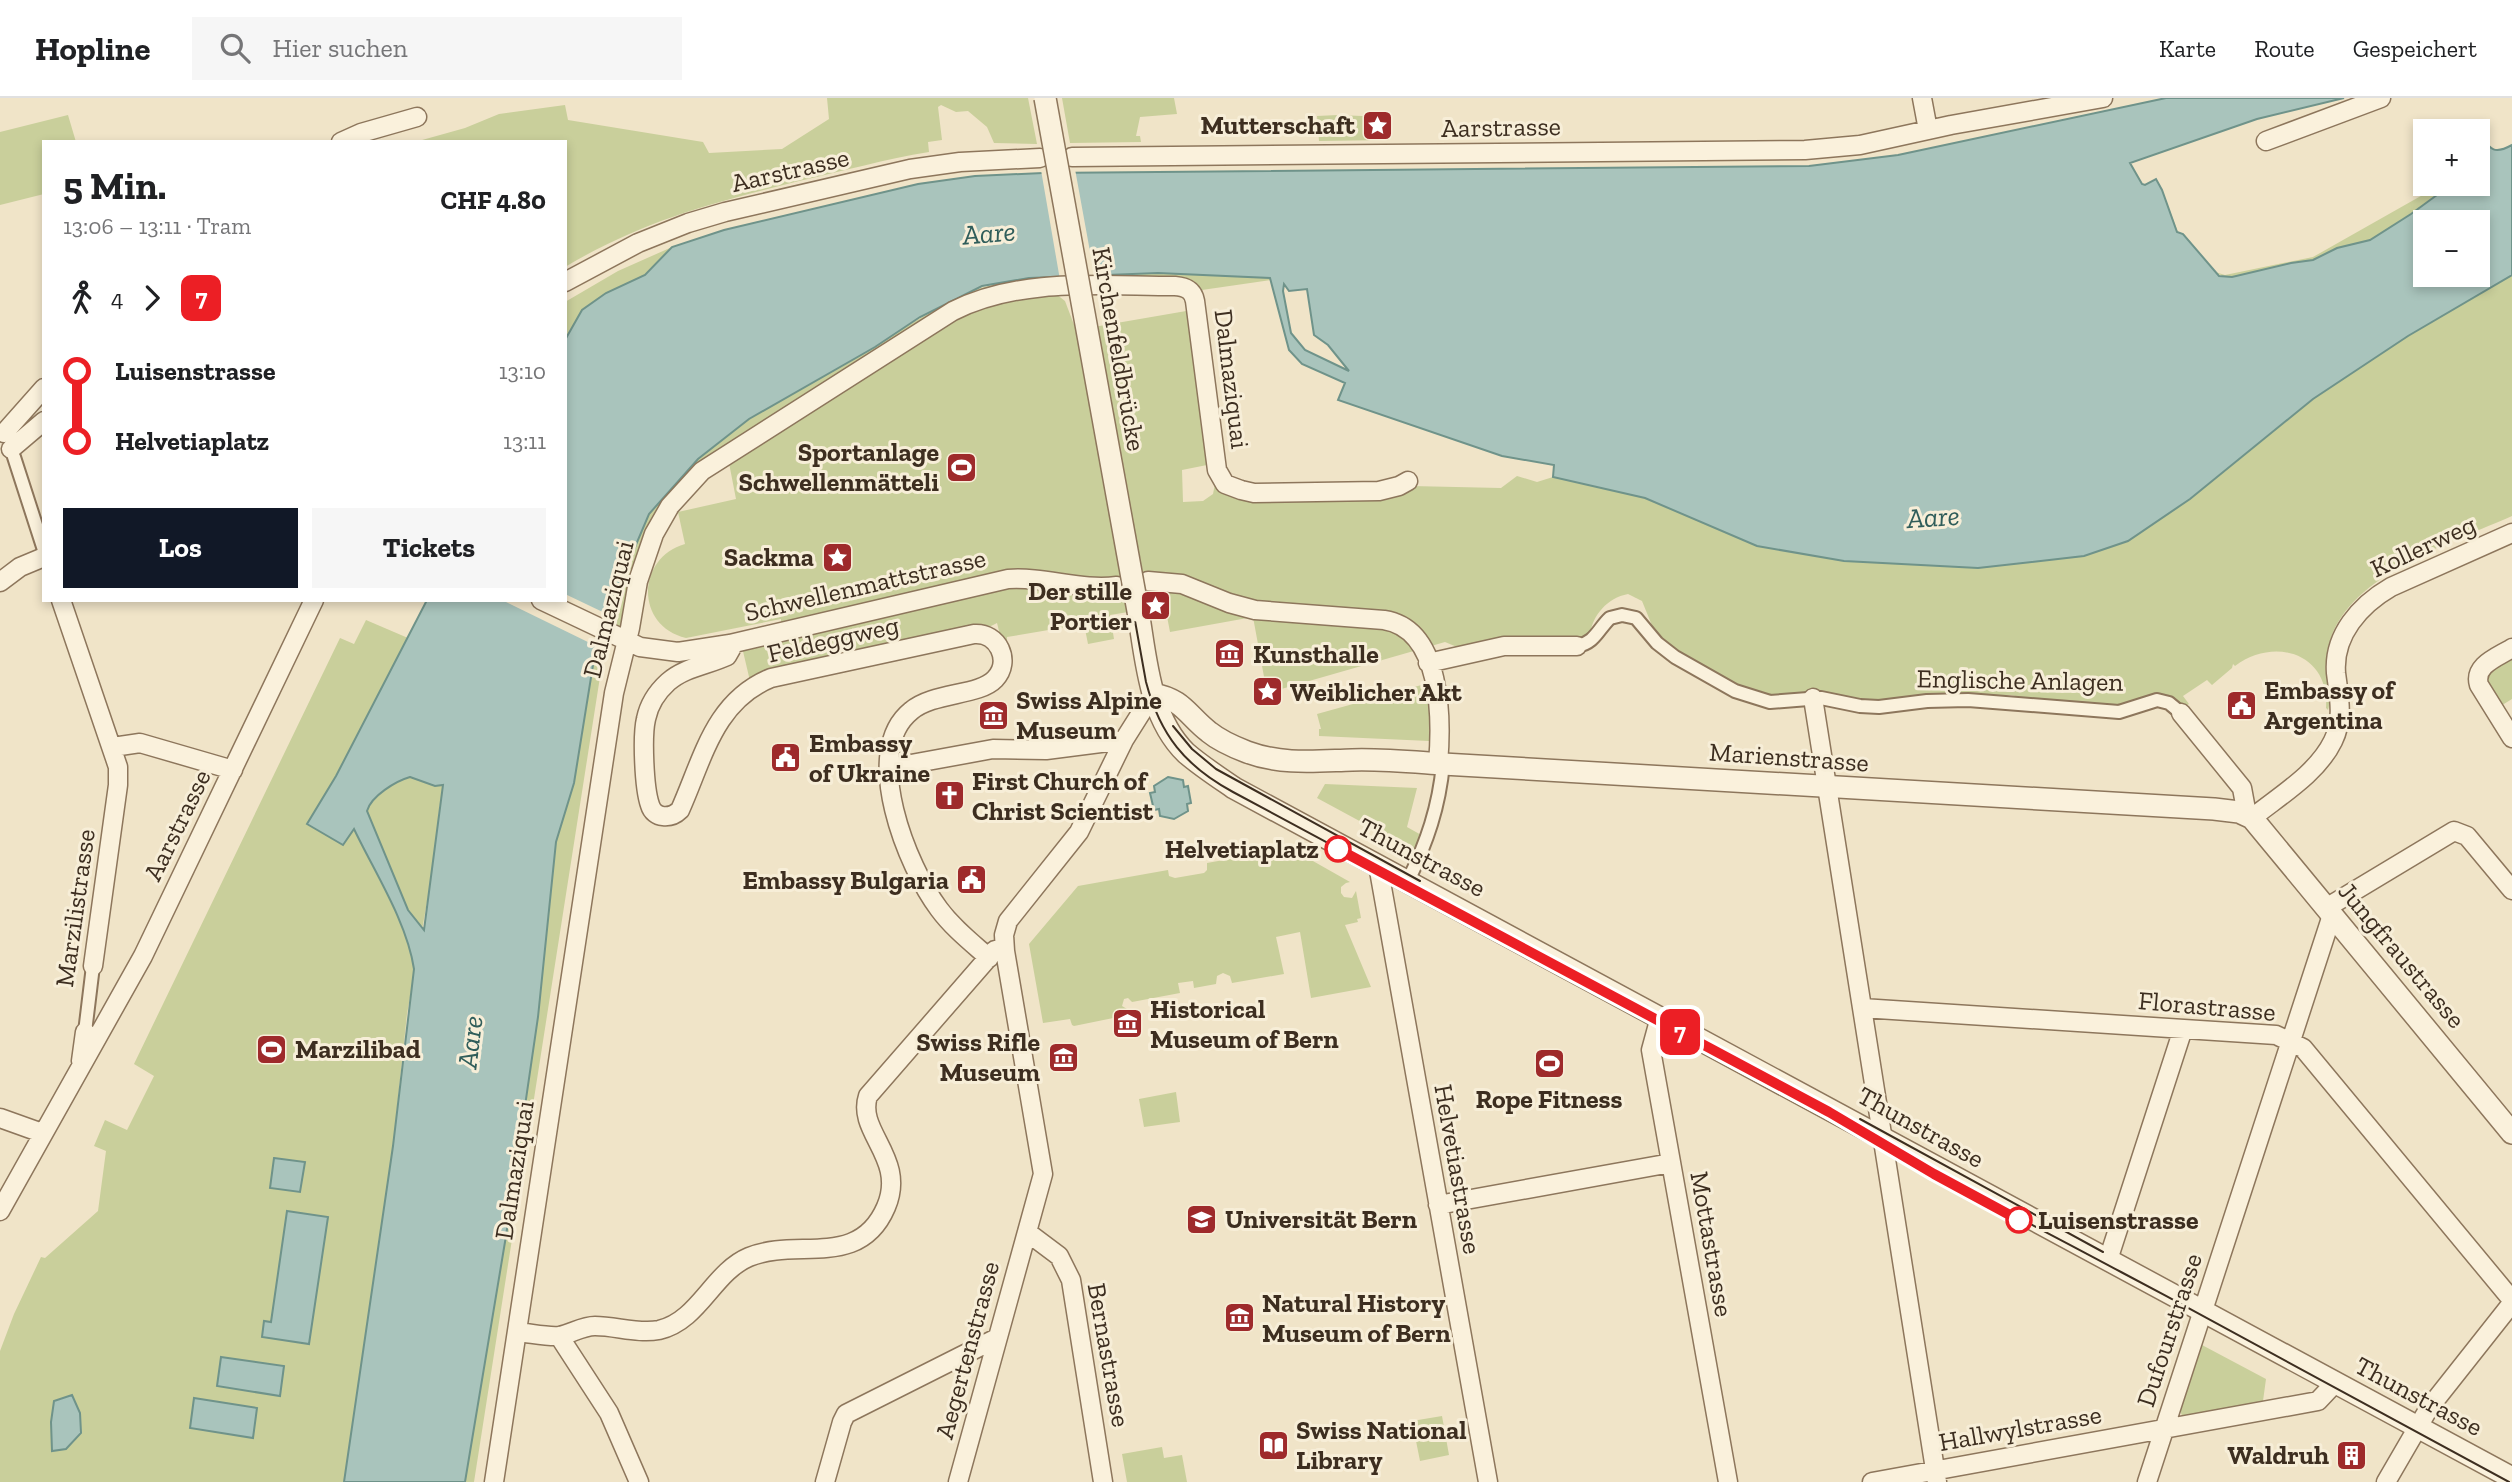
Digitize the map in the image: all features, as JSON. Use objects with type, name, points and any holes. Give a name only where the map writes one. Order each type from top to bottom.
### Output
[{"type":"street","name":"Kirchenfeldbrücke","points":[[1045,98],[1153,694]]},
{"type":"street","points":[[1922,98],[1928,130]]},
{"type":"street","name":"Aarstrasse","points":[[1072,157],[1805,150],[1860,145],[2103,98]]},
{"type":"street","points":[[2266,141],[2381,98]]},
{"type":"street","points":[[345,140],[417,117]]},
{"type":"street","name":"Aarstrasse","points":[[567,281],[621,250],[665,231],[725,212],[922,167],[1040,158]]},
{"type":"street","name":"Dalmaziquai","points":[[494,1482],[612,707],[645,558],[662,518],[685,487],[702,471],[953,311],[975,300],[1001,293],[1052,287],[1185,287],[1195,297],[1217,470],[1225,484],[1259,493],[1379,491],[1408,481]]},
{"type":"street","points":[[7,441],[42,391]]},
{"type":"street","points":[[7,441],[42,422]]},
{"type":"street","points":[[7,441],[42,544]]},
{"type":"street","name":"Kollerweg","points":[[2249,816],[2317,764],[2333,742],[2338,728],[2340,706],[2336,674],[2337,655],[2343,635],[2355,616],[2372,599],[2391,587],[2512,533]]},
{"type":"street","points":[[0,582],[26,564],[42,558]]},
{"type":"street","name":"Schwellenmattstrasse","points":[[545,602],[627,642],[651,650],[678,652],[730,643],[1008,579],[1033,578],[1094,587],[1117,586]]},
{"type":"street","points":[[1148,581],[1182,584],[1255,610],[1389,621],[1402,626],[1413,636],[1423,650],[1439,702],[1441,764],[1439,799],[1432,825],[1408,881]]},
{"type":"street","name":"Marzilistrasse","points":[[0,1211],[80,1068],[118,785],[118,767],[113,747],[62,602]]},
{"type":"street","name":"Aarstrasse","points":[[80,1068],[144,956],[313,602]]},
{"type":"street","name":"Englische Anlagen","points":[[1428,663],[1504,646],[1583,645],[1594,638],[1610,618],[1627,615],[1636,618],[1657,643],[1675,657],[1735,691],[1770,702],[1813,698],[1866,707],[1887,707],[1935,700],[1968,700],[2119,712],[2157,700],[2169,703],[2181,713],[2242,788],[2249,816]]},
{"type":"street","name":"Feldeggweg","points":[[730,643],[731,649],[727,656],[685,671],[669,681],[649,708],[644,741],[649,800],[653,812],[666,817],[674,816],[680,810],[722,716],[738,697],[758,683],[974,634],[993,638],[1002,654],[1002,664],[997,676],[984,686],[935,699],[910,711],[897,730],[889,768]]},
{"type":"street","points":[[2512,648],[2483,666],[2477,676],[2479,685],[2512,738]]},
{"type":"street","points":[[1027,1232],[1043,1167],[1004,940],[1005,928],[1010,918],[1082,829],[1124,740],[1153,694]]},
{"type":"street","name":"Marienstrasse","points":[[1153,694],[1181,703],[1218,739],[1247,752],[1282,761],[1326,763],[1353,760],[1441,764],[2214,810],[2249,816]]},
{"type":"street","name":"Thunstrasse","points":[[1153,694],[1170,731],[1185,752],[1234,789],[2512,1478]]},
{"type":"street","points":[[1813,698],[1936,1476]]},
{"type":"street","points":[[989,958],[948,920],[920,880],[897,822],[890,792],[889,768],[993,749],[1046,750],[1124,740]]},
{"type":"street","points":[[113,747],[140,743],[233,770]]},
{"type":"street","name":"Jungfraustrasse","points":[[2249,816],[2512,1133]]},
{"type":"street","points":[[2329,912],[2454,831],[2467,836],[2512,890]]},
{"type":"street","name":"Helvetiastrasse","points":[[1378,865],[1488,1482]]},
{"type":"street","name":"Dufourstrasse","points":[[2147,1482],[2291,1041],[2329,912]]},
{"type":"street","points":[[517,1332],[559,1336],[594,1326],[640,1331],[666,1328],[687,1315],[728,1272],[749,1257],[766,1252],[837,1247],[868,1232],[875,1226],[886,1207],[891,1183],[887,1158],[868,1120],[868,1096],[1004,940]]},
{"type":"street","name":"Florastrasse","points":[[1862,1008],[2276,1035],[2291,1041],[2303,1048],[2512,1302]]},
{"type":"street","name":"Mottastrasse","points":[[1660,1017],[1651,1050],[1728,1482]]},
{"type":"street","points":[[2108,1260],[2183,1029]]},
{"type":"street","points":[[0,1118],[42,1133]]},
{"type":"street","points":[[1438,1205],[1671,1163]]},
{"type":"street","name":"Aegertenstrasse","points":[[958,1482],[1027,1232]]},
{"type":"street","name":"Bernastrasse","points":[[1027,1232],[1059,1256],[1070,1279],[1103,1482]]},
{"type":"street","points":[[2386,1482],[2430,1408],[2512,1302]]},
{"type":"street","points":[[559,1336],[609,1413],[639,1482]]},
{"type":"street","points":[[825,1482],[846,1414],[998,1338]]},
{"type":"street","name":"Hallwylstrasse","points":[[1872,1482],[1936,1476],[2164,1429],[2318,1401],[2335,1383]]},
{"type":"green space","points":[[827,98],[1028,98],[1037,144],[994,143],[987,127],[968,111],[956,112],[941,105],[938,107],[942,140],[928,142],[929,152],[799,181],[708,205],[623,237],[567,266],[567,140],[422,140],[465,128],[499,114],[565,105],[568,120],[703,142],[709,153],[782,149],[829,119]]},
{"type":"green space","points":[[1062,98],[1174,98],[1177,114],[1140,117],[1136,136],[1140,136],[1141,142],[1070,143]]},
{"type":"green space","points":[[68,115],[75,140],[42,140],[42,194],[0,205],[0,132]]},
{"type":"green space","points":[[1317,116],[1386,117],[1389,140],[1319,141]]},
{"type":"green space","points":[[2421,196],[2436,196],[2370,240],[2337,248],[2313,260],[2228,278],[2215,272],[2225,275],[2313,257]]},
{"type":"green space","points":[[2178,232],[2184,234],[2214,271]]},
{"type":"green space","points":[[672,247],[645,275],[606,293],[582,310],[567,336],[567,301],[618,271]]},
{"type":"green space","points":[[1158,273],[1271,280],[1195,291],[985,291],[658,509],[643,539],[645,540],[623,629],[609,622],[602,641],[605,645],[474,1482],[465,1482],[506,1236],[538,1017],[556,842],[574,783],[598,634],[649,514],[698,459],[749,419],[958,296],[1006,282],[1031,278]]},
{"type":"green space","points":[[2512,275],[2512,516],[2407,563],[2359,597],[2341,617],[2330,641],[2326,657],[2328,710],[2325,689],[2319,674],[2310,663],[2282,652],[2267,652],[2235,666],[2233,664],[2232,668],[2212,685],[2207,680],[2183,696],[2189,704],[2180,710],[2170,702],[2124,711],[2064,706],[2011,695],[1929,696],[1886,704],[1792,700],[1736,690],[1665,641],[1653,628],[1642,601],[1628,594],[1614,599],[1602,608],[1594,620],[1590,634],[1583,640],[1495,640],[1457,647],[1445,642],[1267,693],[1253,617],[1170,632],[1165,606],[1110,615],[1114,639],[1088,644],[1084,624],[1007,637],[1005,643],[1001,639],[997,623],[987,628],[750,681],[742,647],[781,624],[781,619],[686,638],[669,631],[657,620],[650,607],[650,577],[657,563],[669,552],[685,544],[678,512],[736,499],[729,463],[967,311],[989,303],[1056,294],[1065,301],[1076,330],[1192,310],[1207,465],[1182,470],[1183,502],[1203,501],[1213,494],[1215,484],[1232,496],[1253,501],[1411,486],[1501,488],[1517,476],[1537,482],[1553,477],[1645,498],[1757,546],[1844,561],[1978,568],[2084,556],[2128,541],[2190,499],[2313,399],[2408,336]]},
{"type":"green space","name":"Marzilibad","points":[[366,620],[408,638],[455,704],[434,863],[407,1014],[393,1146],[344,1482],[0,1482],[0,1351],[14,1314],[41,1257],[45,1258],[98,1211],[106,1151],[94,1146],[105,1120],[127,1130],[154,1076],[134,1064],[340,638],[354,644]]},
{"type":"green space","points":[[2512,655],[2512,699],[2499,707],[2484,682],[2484,673]]},
{"type":"green space","points":[[1425,684],[1430,705],[1429,741],[1319,736],[1321,729],[1317,714]]},
{"type":"green space","points":[[1325,784],[1417,788],[1407,827],[1423,836],[1415,851],[1317,798]]},
{"type":"green space","points":[[1290,848],[1350,882],[1341,887],[1344,897],[1352,898],[1356,891],[1361,918],[1357,919],[1358,922],[1345,925],[1371,987],[1311,998],[1300,932],[1276,937],[1284,974],[1232,983],[1230,976],[1223,973],[1217,976],[1216,984],[1194,988],[1193,981],[1178,983],[1180,993],[1132,1002],[1128,998],[1124,999],[1122,1006],[1127,1009],[1128,1015],[1074,1026],[1070,1019],[1043,1023],[1029,944],[1078,886],[1168,870],[1169,876],[1175,878],[1204,873],[1207,863]]},
{"type":"green space","points":[[1176,1092],[1180,1122],[1144,1127],[1139,1099]]},
{"type":"green space","points":[[2202,1345],[2266,1379],[2263,1401],[2182,1416],[2180,1410]]},
{"type":"green space","points":[[1442,1416],[1449,1455],[1420,1461],[1412,1421]]},
{"type":"green space","points":[[1162,1447],[1164,1458],[1182,1455],[1187,1482],[1127,1482],[1122,1454]]},
{"type":"water","name":"Aare","points":[[2166,98],[2344,98],[2257,119],[2130,163],[2142,184],[2156,179],[2177,232],[2183,234],[2219,276],[2232,277],[2313,260],[2337,248],[2370,240],[2413,213],[2413,287],[2490,287],[2490,210],[2416,210],[2436,196],[2490,196],[2490,147],[2500,150],[2512,145],[2512,275],[2408,336],[2313,399],[2190,499],[2128,541],[2084,556],[1978,568],[1844,561],[1757,546],[1645,498],[1553,477],[1554,465],[1502,456],[1338,400],[1345,383],[1302,364],[1289,350],[1270,278],[1158,273],[1029,278],[982,286],[920,317],[875,347],[749,419],[698,459],[649,514],[598,634],[574,783],[556,842],[538,1017],[506,1236],[465,1482],[344,1482],[393,1146],[414,969],[405,933],[354,829],[343,845],[307,824],[336,776],[426,602],[567,602],[567,336],[582,310],[606,293],[645,275],[672,247],[724,230],[918,184],[975,176],[1043,173],[1809,166],[1898,155]],"holes":[[[1284,284],[1289,291],[1307,289],[1314,335],[1328,345],[1349,371],[1305,350],[1291,333]],[[410,777],[435,786],[443,785],[424,930],[408,910],[367,811],[373,800],[404,779]]]},
{"type":"water","points":[[1168,777],[1183,780],[1184,787],[1188,786],[1191,803],[1187,804],[1188,811],[1174,819],[1160,816],[1159,809],[1154,810],[1150,793],[1155,792],[1154,786]]},
{"type":"water","points":[[274,1158],[305,1162],[300,1192],[270,1188]]},
{"type":"water","points":[[287,1211],[328,1217],[309,1344],[262,1337],[264,1321],[271,1322]]},
{"type":"water","points":[[221,1357],[284,1366],[280,1396],[217,1386]]},
{"type":"water","points":[[72,1395],[80,1413],[81,1433],[66,1449],[52,1451],[51,1422],[54,1401]]},
{"type":"water","points":[[194,1398],[257,1408],[253,1438],[190,1428]]},
{"type":"pier","points":[[1075,169],[1095,279],[1060,280],[1041,170]]},
{"type":"pier","points":[[567,595],[609,615],[594,645],[506,602],[567,602]]},
{"type":"tram line","points":[[1041,98],[1146,682],[1167,733],[1188,760],[1233,792],[2509,1482]]},
{"type":"tram line","points":[[1173,726],[1192,749],[1216,769],[1420,881]]},
{"type":"tram line","name":"7","points":[[1338,849],[1697,1040],[2019,1220]]},
{"type":"tram line","points":[[1860,1119],[2103,1252]]},
{"type":"place","name":"Mutterschaft","points":[[1378,125]]},
{"type":"place","name":"Sportanlage Schwellenmätteli","points":[[962,467]]},
{"type":"place","name":"Sackma","points":[[837,557]]},
{"type":"place","name":"Der stille Portier","points":[[1155,606]]},
{"type":"place","name":"Kunsthalle","points":[[1230,654]]},
{"type":"place","name":"Weiblicher Akt","points":[[1267,692]]},
{"type":"place","name":"Embassy of Argentina","points":[[2241,705]]},
{"type":"place","name":"Swiss Alpine Museum","points":[[993,715]]},
{"type":"place","name":"Embassy of Ukraine","points":[[786,758]]},
{"type":"place","name":"First Church of Christ Scientist","points":[[949,796]]},
{"type":"place","name":"Helvetiaplatz","points":[[1338,849]]},
{"type":"place","name":"Embassy Bulgaria","points":[[972,880]]},
{"type":"place","name":"Historical Museum of Bern","points":[[1127,1024]]},
{"type":"place","name":"Marzilibad","points":[[272,1049]]},
{"type":"place","name":"Swiss Rifle Museum","points":[[1063,1057]]},
{"type":"place","name":"Rope Fitness","points":[[1549,1063]]},
{"type":"place","name":"Universität Bern","points":[[1202,1219]]},
{"type":"place","name":"Luisenstrasse","points":[[2019,1220]]},
{"type":"place","name":"Natural History Museum of Bern","points":[[1239,1318]]},
{"type":"place","name":"Swiss National Library","points":[[1273,1445]]},
{"type":"place","name":"Waldruh","points":[[2352,1455]]}]
